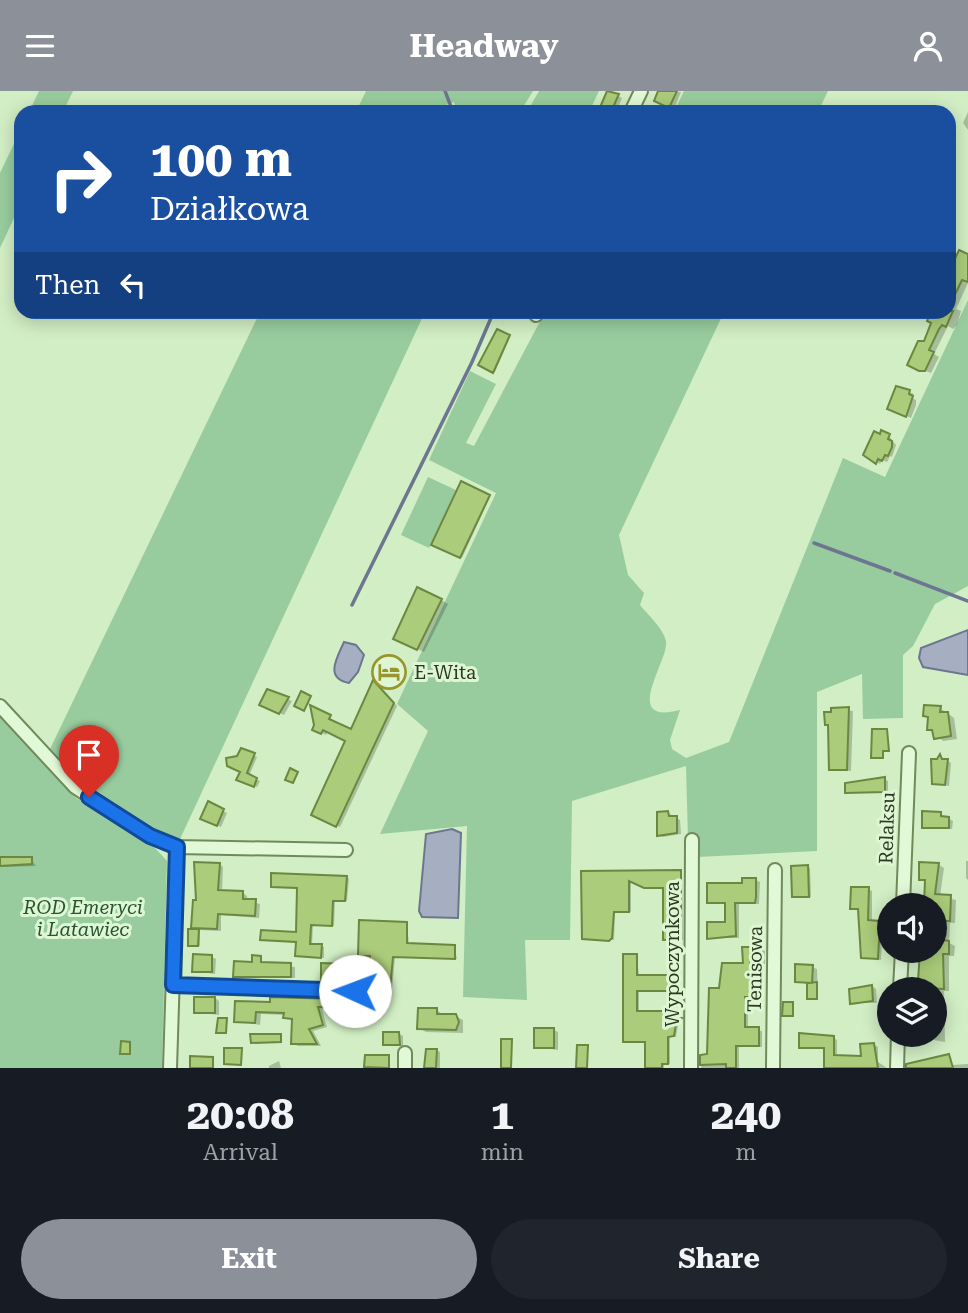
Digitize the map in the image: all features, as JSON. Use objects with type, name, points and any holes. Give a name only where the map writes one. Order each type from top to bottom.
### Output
[{"type":"street","points":[[0,706],[75,787],[150,836],[177,847],[346,850]]},
{"type":"street","name":"Relaksu","points":[[903,893],[909,753]]},
{"type":"street","name":"Wypoczynkowa","points":[[691,1068],[692,840]]},
{"type":"street","points":[[170,1068],[177,847]]},
{"type":"street","name":"Tenisowa","points":[[773,1068],[775,870]]},
{"type":"street","points":[[173,985],[355,991]]},
{"type":"street","points":[[897,1068],[898,1047]]},
{"type":"street","points":[[405,1053],[405,1068]]},
{"type":"green space","points":[[39,91],[73,91],[66,105],[32,105]]},
{"type":"green space","points":[[366,91],[533,91],[524,105],[455,105],[454,102],[446,105],[359,105]]},
{"type":"green space","points":[[539,91],[599,91],[592,105],[531,105]]},
{"type":"green space","points":[[684,91],[828,91],[821,105],[677,105]]},
{"type":"green space","points":[[14,144],[14,218],[0,248],[0,173]]},
{"type":"green space","points":[[968,300],[968,586],[935,604],[913,646],[903,655],[903,718],[863,719],[862,674],[817,692],[817,851],[697,857],[688,839],[686,766],[572,801],[570,940],[525,940],[527,1000],[463,997],[467,826],[380,834],[428,731],[397,704],[496,493],[429,460],[470,371],[496,384],[466,443],[474,446],[541,319],[721,319],[619,535],[628,575],[644,593],[640,605],[659,627],[666,641],[650,700],[653,709],[662,712],[680,710],[670,740],[672,749],[686,758],[729,742],[843,458],[885,477]]},
{"type":"green space","points":[[257,319],[422,319],[180,839],[168,837],[81,781],[50,749]]},
{"type":"green space","points":[[428,477],[456,490],[429,548],[401,535]]},
{"type":"green space","name":"ROD Emeryci i Latawiec","points":[[0,716],[76,798],[156,849],[167,861],[162,1068],[0,1068]]},
{"type":"water","points":[[968,630],[968,675],[923,667],[919,658],[921,648]]},
{"type":"water","points":[[344,642],[356,645],[364,655],[358,672],[349,683],[337,677],[335,672],[336,661]]},
{"type":"water","points":[[452,829],[461,833],[458,918],[422,917],[419,911],[426,834]]},
{"type":"building","points":[[607,91],[619,94],[614,105],[601,105]]},
{"type":"building","points":[[658,91],[677,91],[670,105],[654,101]]},
{"type":"building","points":[[959,250],[968,254],[968,282],[962,280],[956,292],[956,257]]},
{"type":"building","points":[[950,319],[946,327],[942,325],[939,329],[929,350],[934,352],[925,371],[919,371],[907,365],[918,341],[924,341],[931,323],[927,321]]},
{"type":"building","points":[[497,329],[510,335],[493,373],[478,365]]},
{"type":"building","points":[[896,386],[910,390],[909,394],[913,396],[906,417],[887,409]]},
{"type":"building","points":[[881,430],[890,434],[888,439],[892,441],[892,447],[888,456],[885,455],[882,461],[878,459],[876,464],[863,455],[874,431],[880,434]]},
{"type":"building","points":[[461,481],[490,495],[460,558],[431,545]]},
{"type":"building","points":[[417,587],[442,599],[417,650],[393,639]]},
{"type":"building","points":[[373,680],[394,703],[336,827],[311,815],[345,741],[323,730],[321,734],[312,730],[314,725],[310,705],[331,715],[329,719],[351,729]]},
{"type":"building","points":[[267,689],[289,697],[279,714],[259,705]]},
{"type":"building","points":[[301,691],[311,696],[304,711],[294,706]]},
{"type":"building","points":[[924,705],[941,706],[940,712],[948,712],[951,736],[934,739],[932,730],[927,730],[928,717],[923,716]]},
{"type":"building","points":[[849,707],[847,770],[829,770],[828,725],[825,725],[824,712],[831,712],[831,708]]},
{"type":"building","points":[[872,729],[887,729],[889,751],[883,751],[883,758],[871,758]]},
{"type":"building","points":[[241,748],[255,753],[247,773],[257,778],[254,787],[236,780],[240,772],[227,766],[226,758],[237,756]]},
{"type":"building","points":[[940,754],[942,759],[948,759],[945,785],[932,784],[931,759],[937,759]]},
{"type":"building","points":[[290,768],[298,772],[293,783],[285,780]]},
{"type":"building","points":[[885,777],[885,792],[845,793],[845,783]]},
{"type":"building","points":[[208,801],[224,809],[217,826],[200,819]]},
{"type":"building","points":[[668,811],[669,816],[677,816],[677,833],[657,836],[657,812]]},
{"type":"building","points":[[922,811],[941,812],[941,816],[949,817],[949,828],[922,828]]},
{"type":"building","points":[[0,857],[32,857],[32,864],[0,866]]},
{"type":"building","points":[[194,862],[220,863],[218,890],[243,891],[243,899],[256,899],[255,916],[218,914],[217,929],[191,928],[193,900],[196,900]]},
{"type":"building","points":[[919,862],[939,863],[935,893],[924,893],[925,880],[919,880]]},
{"type":"building","points":[[808,865],[809,897],[792,897],[791,866]]},
{"type":"building","points":[[681,870],[681,939],[663,940],[663,888],[644,888],[629,881],[629,912],[614,912],[612,938],[609,941],[582,939],[581,871]]},
{"type":"building","points":[[271,873],[347,876],[345,901],[333,901],[332,926],[311,925],[310,944],[322,944],[321,958],[295,956],[296,942],[260,940],[261,930],[296,932],[297,888],[271,887]]},
{"type":"building","points":[[742,878],[756,878],[755,903],[735,903],[736,936],[707,939],[707,922],[725,922],[725,903],[707,903],[707,883],[742,883]]},
{"type":"building","points":[[851,887],[869,887],[868,920],[877,921],[877,959],[861,958],[858,909],[850,909]]},
{"type":"building","points":[[947,895],[951,895],[950,921],[947,921]]},
{"type":"building","points":[[359,920],[407,922],[407,943],[455,945],[455,959],[393,957],[390,989],[369,988],[370,956],[358,956]]},
{"type":"building","points":[[188,929],[199,929],[198,946],[188,946]]},
{"type":"building","points":[[742,947],[762,947],[762,963],[750,963],[750,987],[760,987],[760,997],[745,997],[745,1027],[759,1027],[759,1046],[736,1046],[736,1068],[726,1068],[726,1064],[700,1065],[700,1055],[707,1054],[709,988],[719,988],[722,963],[743,963]]},
{"type":"building","points":[[193,954],[212,955],[212,972],[192,972]]},
{"type":"building","points":[[623,954],[637,954],[637,975],[678,975],[678,991],[637,991],[637,1011],[663,1011],[663,1016],[682,1018],[676,1024],[674,1036],[668,1037],[668,1064],[662,1064],[662,1068],[645,1068],[645,1042],[623,1042]]},
{"type":"building","points":[[252,955],[261,956],[261,962],[291,963],[291,977],[233,977],[234,961],[252,962]]},
{"type":"building","points":[[321,963],[349,964],[349,982],[321,981]]},
{"type":"building","points":[[919,963],[943,963],[944,977],[918,977]]},
{"type":"building","points":[[795,964],[813,965],[812,983],[795,982]]},
{"type":"building","points":[[817,982],[817,999],[807,999],[807,983]]},
{"type":"building","points":[[872,985],[873,1001],[850,1004],[849,989]]},
{"type":"building","points":[[194,997],[215,997],[215,1013],[194,1013]]},
{"type":"building","points":[[270,997],[334,999],[334,1007],[318,1007],[323,1025],[309,1029],[317,1044],[291,1044],[292,1019],[283,1018],[284,1013],[256,1012],[255,1023],[234,1022],[235,1001],[270,1002]]},
{"type":"building","points":[[783,1002],[793,1002],[793,1016],[782,1016]]},
{"type":"building","points":[[418,1008],[437,1008],[437,1014],[456,1014],[459,1022],[456,1030],[417,1029]]},
{"type":"building","points":[[218,1018],[227,1018],[226,1033],[216,1033]]},
{"type":"building","points":[[534,1028],[554,1028],[554,1048],[534,1048]]},
{"type":"building","points":[[383,1032],[399,1032],[400,1045],[383,1045]]},
{"type":"building","points":[[799,1033],[834,1036],[834,1055],[861,1056],[860,1044],[874,1043],[878,1068],[824,1068],[824,1048],[799,1048]]},
{"type":"building","points":[[250,1034],[281,1034],[281,1042],[251,1043]]},
{"type":"building","points":[[501,1039],[512,1039],[511,1068],[501,1068]]},
{"type":"building","points":[[121,1041],[130,1042],[130,1054],[120,1054]]},
{"type":"building","points":[[577,1045],[588,1045],[587,1068],[576,1068]]},
{"type":"building","points":[[224,1048],[242,1048],[241,1065],[224,1064]]},
{"type":"building","points":[[426,1049],[437,1049],[436,1068],[424,1068]]},
{"type":"building","points":[[949,1054],[953,1068],[906,1068],[906,1064]]},
{"type":"building","points":[[365,1055],[389,1055],[389,1068],[364,1067]]},
{"type":"building","points":[[190,1056],[213,1057],[213,1068],[190,1068]]},
{"type":"waterway","points":[[445,91],[450,105]]},
{"type":"waterway","points":[[352,605],[491,319]]},
{"type":"waterway","points":[[814,543],[890,571]]},
{"type":"waterway","points":[[895,573],[968,601]]},
{"type":"place","name":"E-Wita","points":[[389,672]]},
{"type":"route","points":[[89,797],[150,836],[177,847],[173,985],[355,991]]}]
